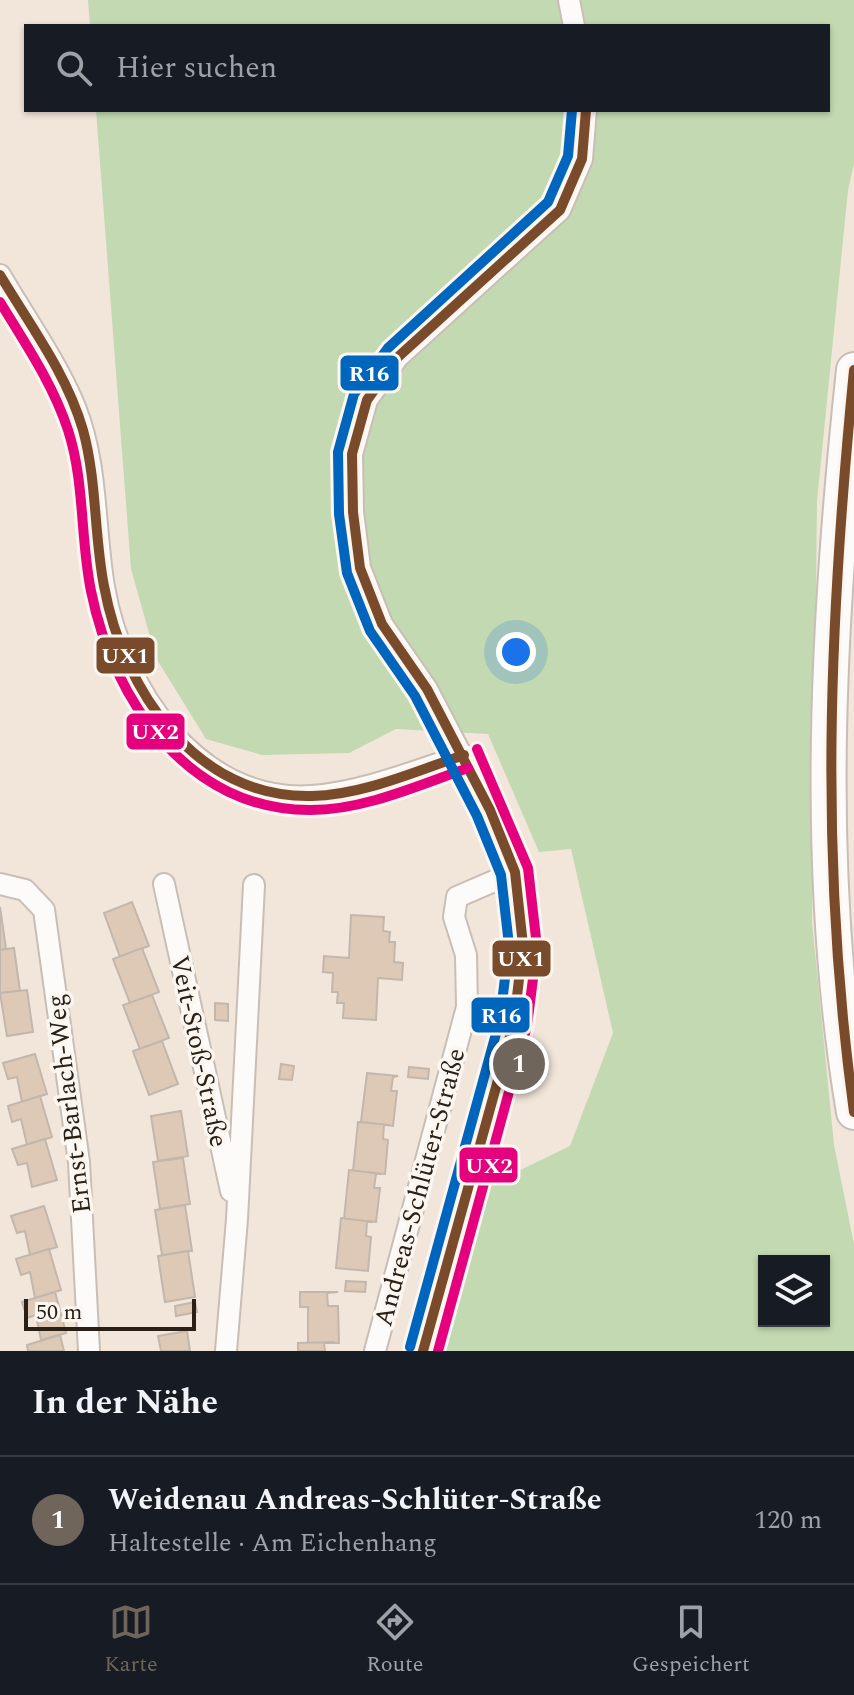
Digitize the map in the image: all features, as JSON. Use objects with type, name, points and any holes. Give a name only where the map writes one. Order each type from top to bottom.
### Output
[{"type":"main road","points":[[854,370],[838,535],[830,771],[841,1010],[854,1112]]},
{"type":"street","points":[[569,0],[574,24]]},
{"type":"street","points":[[423,1351],[476,1169],[518,1004],[523,945],[515,872],[464,755],[427,689],[382,624],[360,568],[353,512],[352,454],[367,400],[398,357],[560,210],[582,159],[586,112]]},
{"type":"street","points":[[0,275],[75,408],[90,470],[106,597],[124,658],[144,696],[194,756],[218,773],[258,790],[309,796],[354,789],[464,755]]},
{"type":"street","name":"Andreas-Schlüter-Straße","points":[[375,1351],[467,1007],[466,955],[454,917],[457,897],[515,872]]},
{"type":"street","name":"Ernst-Barlach-Weg","points":[[0,884],[25,890],[44,910],[79,1162],[89,1351]]},
{"type":"street","name":"Veit-Stoß-Straße","points":[[164,884],[237,1219]]},
{"type":"street","name":"Veit-Stoß-Straße","points":[[226,1351],[237,1219],[254,885]]},
{"type":"green space","points":[[88,0],[854,0],[854,164],[848,190],[817,501],[812,922],[834,1145],[854,1244],[854,1351],[440,1351],[487,1186],[570,1146],[613,1033],[571,849],[539,852],[488,734],[396,729],[349,753],[262,755],[206,739],[156,658],[131,569],[96,112],[830,112],[830,24],[90,24]]},
{"type":"building","points":[[132,902],[149,946],[120,957],[104,913]]},
{"type":"building","points":[[0,907],[6,949],[0,950]]},
{"type":"building","points":[[351,915],[384,917],[383,931],[390,932],[389,942],[395,942],[394,962],[403,963],[402,980],[378,978],[376,1020],[343,1018],[344,1003],[337,1003],[338,992],[332,992],[333,973],[323,972],[324,956],[349,958]]},
{"type":"building","points":[[14,948],[20,991],[0,993],[0,950]]},
{"type":"building","points":[[142,948],[159,992],[130,1003],[113,959]]},
{"type":"building","points":[[27,990],[33,1032],[7,1036],[0,993]]},
{"type":"building","points":[[152,995],[169,1038],[140,1049],[123,1005]]},
{"type":"building","points":[[215,1003],[228,1004],[228,1021],[215,1020]]},
{"type":"building","points":[[162,1041],[178,1084],[149,1095],[133,1051]]},
{"type":"building","points":[[35,1054],[47,1094],[22,1102],[17,1077],[8,1079],[3,1063]]},
{"type":"building","points":[[281,1064],[294,1066],[292,1080],[279,1079]]},
{"type":"building","points":[[409,1067],[429,1069],[428,1079],[408,1077]]},
{"type":"building","points":[[367,1073],[398,1076],[393,1077],[391,1091],[397,1091],[393,1126],[361,1122]]},
{"type":"building","points":[[40,1096],[52,1137],[27,1145],[21,1119],[12,1122],[8,1106]]},
{"type":"building","points":[[181,1111],[188,1156],[158,1161],[151,1116]]},
{"type":"building","points":[[358,1122],[390,1125],[384,1125],[383,1139],[388,1140],[385,1174],[353,1171]]},
{"type":"building","points":[[45,1139],[57,1180],[32,1187],[27,1163],[18,1165],[12,1149]]},
{"type":"building","points":[[183,1158],[190,1204],[160,1209],[153,1162]]},
{"type":"building","points":[[349,1170],[381,1174],[376,1174],[374,1188],[380,1188],[376,1222],[344,1219]]},
{"type":"building","points":[[185,1205],[192,1251],[162,1255],[155,1210]]},
{"type":"building","points":[[44,1206],[57,1247],[30,1255],[25,1231],[17,1233],[11,1216]]},
{"type":"building","points":[[341,1218],[373,1222],[367,1222],[366,1236],[371,1237],[368,1271],[336,1268]]},
{"type":"building","points":[[49,1249],[61,1290],[35,1298],[30,1272],[21,1275],[16,1259]]},
{"type":"building","points":[[188,1251],[195,1297],[165,1302],[158,1256]]},
{"type":"building","points":[[346,1281],[366,1282],[365,1292],[345,1291]]},
{"type":"building","points":[[55,1292],[66,1333],[41,1340],[36,1315],[27,1318],[22,1302]]},
{"type":"building","points":[[300,1292],[338,1292],[327,1293],[328,1306],[338,1306],[339,1343],[308,1343],[308,1307],[300,1307]]},
{"type":"building","points":[[195,1302],[197,1312],[176,1316],[175,1306]]},
{"type":"building","points":[[187,1331],[190,1351],[161,1351],[158,1336]]},
{"type":"building","points":[[60,1335],[64,1351],[28,1351],[27,1345]]},
{"type":"building","points":[[335,1342],[324,1343],[325,1351],[298,1351],[298,1343]]},
{"type":"transit line","name":"R16","points":[[410,1347],[500,1019],[509,945],[501,875],[477,816],[415,696],[370,631],[347,573],[339,514],[338,452],[354,394],[388,348],[548,202],[568,156],[572,112]]},
{"type":"transit line","name":"UX1","points":[[423,1351],[514,1022],[523,945],[515,872],[490,810],[427,689],[382,624],[360,568],[353,512],[352,454],[367,400],[398,357],[560,210],[582,159],[586,112]]},
{"type":"transit line","name":"UX1","points":[[0,275],[47,350],[76,409],[88,449],[101,567],[114,625],[128,663],[148,699],[172,731],[200,758],[233,779],[271,792],[312,796],[370,787],[464,755]]},
{"type":"transit line","name":"UX2","points":[[0,302],[29,348],[68,430],[77,470],[91,591],[102,632],[118,672],[138,709],[164,742],[194,770],[228,792],[267,805],[311,810],[371,801],[468,768]]},
{"type":"transit line","name":"UX1","points":[[854,370],[839,557],[832,741],[836,925],[854,1112]]},
{"type":"transit line","name":"UX2","points":[[438,1351],[527,1026],[537,947],[528,868],[477,749]]},
{"type":"place","name":"Weidenau Andreas-Schlüter-Straße","points":[[519,1064]]}]
